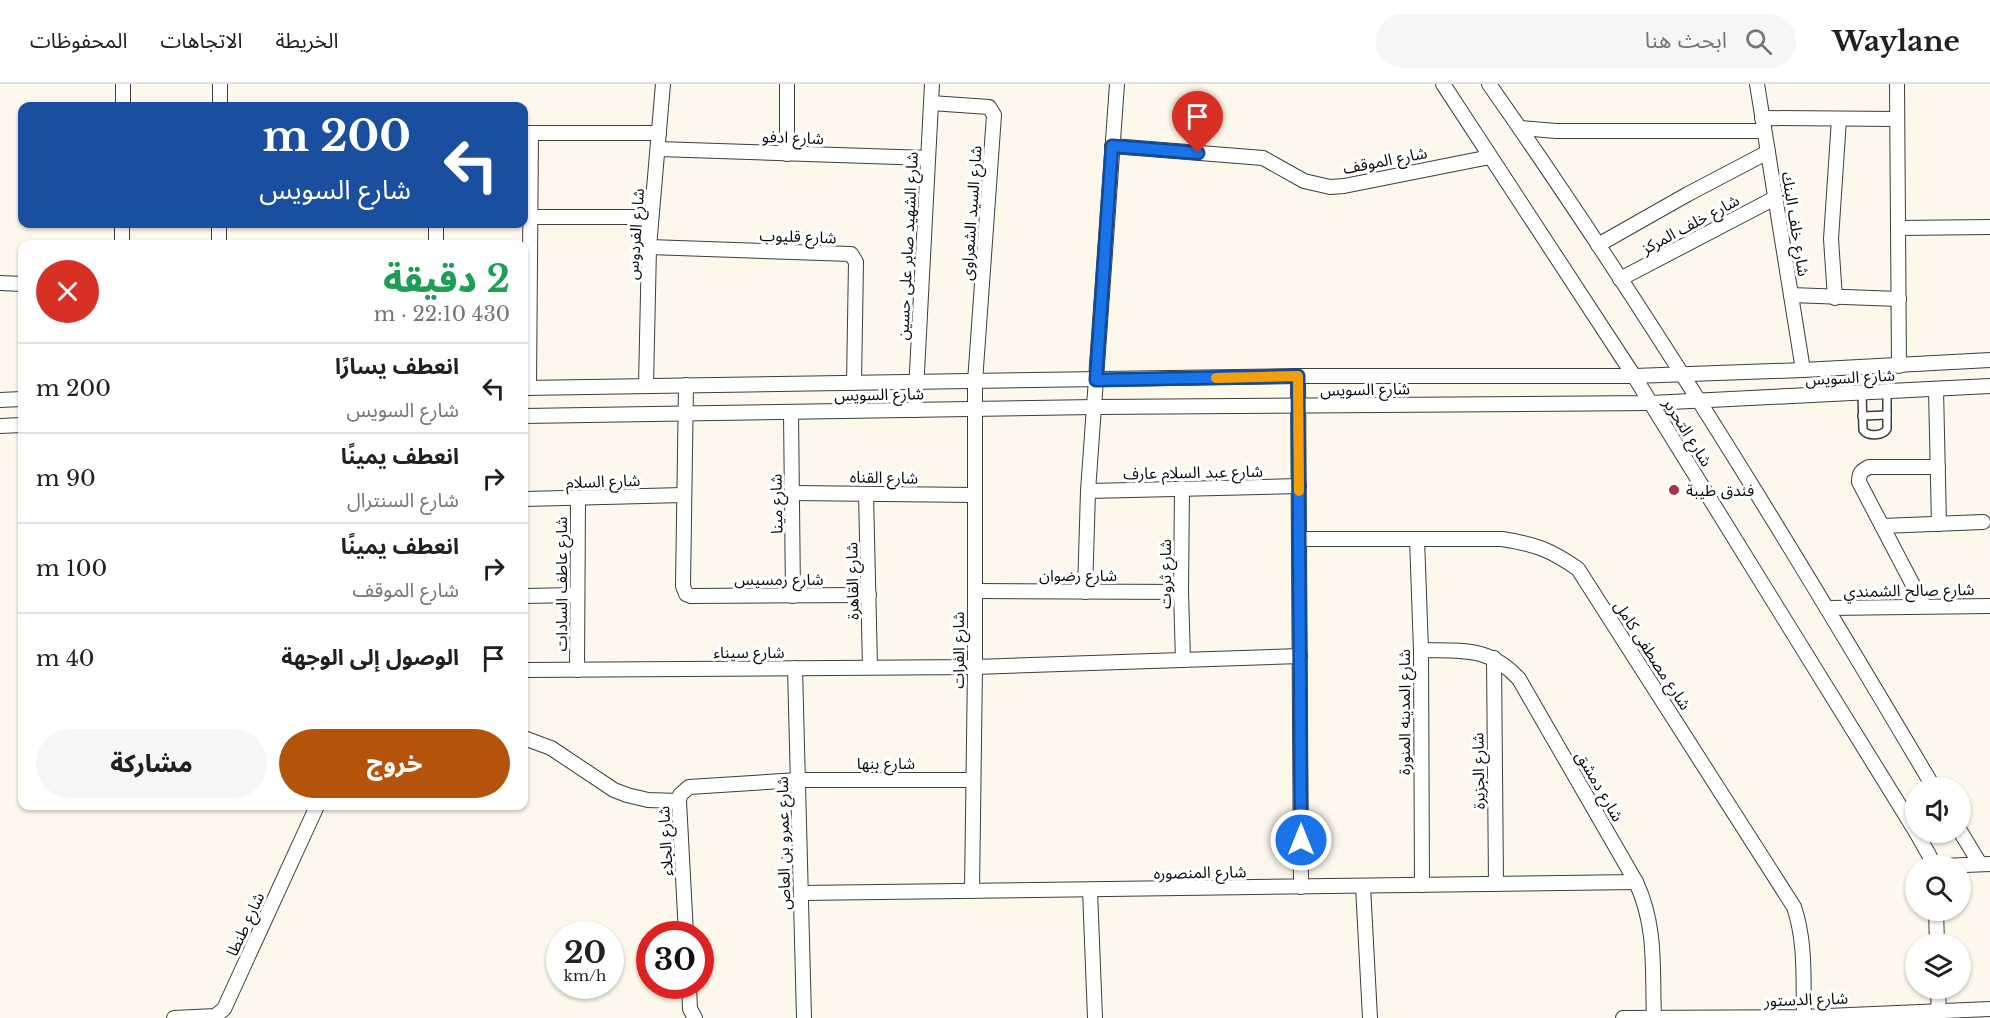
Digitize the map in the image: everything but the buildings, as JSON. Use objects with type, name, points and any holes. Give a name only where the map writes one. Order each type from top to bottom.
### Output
[{"type":"street","points":[[123,84],[123,102]]},
{"type":"street","points":[[220,84],[220,102]]},
{"type":"street","name":"شارع الفردوس","points":[[646,386],[649,247],[663,84]]},
{"type":"street","points":[[787,84],[787,154]]},
{"type":"street","name":"شارع الشهيد صابر على حسين","points":[[915,410],[932,84]]},
{"type":"street","points":[[1085,592],[1088,491],[1117,84]]},
{"type":"street","name":"شارع التحرير","points":[[1443,84],[1634,376],[1905,814]]},
{"type":"street","name":"شارع التحرير","points":[[1490,84],[1681,374],[1828,608],[1928,777]]},
{"type":"street","name":"شارع خلف البنك","points":[[1757,84],[1803,370]]},
{"type":"street","points":[[1897,84],[1899,366]]},
{"type":"street","name":"شارع السيد الشعراوى","points":[[931,103],[986,106],[994,112],[975,382]]},
{"type":"street","points":[[1520,128],[1556,131],[1763,125],[1839,119],[1897,119]]},
{"type":"street","points":[[1835,298],[1831,239],[1839,119]]},
{"type":"street","points":[[528,133],[659,132]]},
{"type":"street","name":"شارع الموقف","points":[[1112,146],[1263,158],[1304,181],[1330,187],[1490,157]]},
{"type":"street","name":"شارع ادفو","points":[[658,149],[928,158]]},
{"type":"street","points":[[1598,245],[1768,152]]},
{"type":"street","points":[[528,161],[530,217],[528,302]]},
{"type":"street","name":"شارع خلف المركز","points":[[1620,279],[1775,198]]},
{"type":"street","points":[[530,217],[651,217]]},
{"type":"street","points":[[1898,228],[1990,227]]},
{"type":"street","name":"شارع قليوب","points":[[649,247],[850,254],[856,262],[854,383]]},
{"type":"street","points":[[0,284],[18,284]]},
{"type":"street","points":[[1791,296],[1899,299]]},
{"type":"street","name":"شارع السويس","points":[[528,388],[1298,376],[1634,376],[1899,366],[1990,360]]},
{"type":"street","points":[[1862,367],[1862,393]]},
{"type":"street","points":[[1298,376],[1301,886]]},
{"type":"street","name":"شارع الفرات","points":[[972,891],[975,382]]},
{"type":"street","points":[[684,495],[686,386]]},
{"type":"street","name":"شارع السويس","points":[[528,416],[1095,406],[1298,407],[1650,403],[1990,386]]},
{"type":"street","points":[[1936,389],[1939,524]]},
{"type":"street","points":[[0,400],[18,399]]},
{"type":"street","name":"شارع مينا","points":[[791,412],[793,596]]},
{"type":"street","points":[[0,426],[18,425]]},
{"type":"street","points":[[1924,606],[1859,482],[1859,476],[1862,470],[1869,467],[1938,467]]},
{"type":"street","name":"شارع عبد السلام عارف","points":[[1088,491],[1299,486]]},
{"type":"street","name":"شارع ثروت","points":[[1182,489],[1183,660]]},
{"type":"street","name":"شارع القناه","points":[[792,493],[975,495]]},
{"type":"street","name":"شارع القاهرة","points":[[866,494],[870,667]]},
{"type":"street","name":"شارع السلام","points":[[528,500],[684,495]]},
{"type":"street","name":"شارع رمسيس","points":[[684,495],[683,586],[687,594],[691,596],[869,595]]},
{"type":"street","name":"شارع عاطف السادات","points":[[577,670],[578,498]]},
{"type":"street","points":[[1882,526],[1983,522]]},
{"type":"street","name":"شارع المدينه المنورة","points":[[1417,539],[1421,650],[1422,885]]},
{"type":"street","name":"شارع مصطفى كامل","points":[[1299,540],[1502,539],[1530,543],[1556,554],[1578,569],[1794,907],[1803,943],[1804,1017]]},
{"type":"street","name":"شارع رضوان","points":[[975,591],[1181,592]]},
{"type":"street","points":[[528,596],[577,595]]},
{"type":"street","name":"شارع صالح الشمندي","points":[[1828,608],[1990,606]]},
{"type":"street","name":"شارع دمشق","points":[[1421,650],[1469,652],[1494,658],[1508,667],[1519,679],[1645,901],[1652,932],[1654,1018]]},
{"type":"street","name":"شارع سيناء","points":[[528,670],[975,667],[1300,656]]},
{"type":"street","name":"شارع الجزيرة","points":[[1494,658],[1496,884]]},
{"type":"street","name":"شارع عمرو بن العاص","points":[[795,668],[804,1018]]},
{"type":"street","points":[[528,739],[551,748],[614,790],[648,801],[679,801]]},
{"type":"street","name":"شارع بنها","points":[[798,780],[973,780]]},
{"type":"street","name":"شارع الجلاء","points":[[685,921],[680,795],[689,787],[798,780]]},
{"type":"street","name":"شارع طنطا","points":[[174,1018],[215,1016],[224,1009],[315,810]]},
{"type":"street","points":[[1969,843],[1985,864]]},
{"type":"street","name":"شارع المنصوره","points":[[801,893],[1636,882]]},
{"type":"street","points":[[1363,886],[1370,1018]]},
{"type":"street","points":[[1090,890],[1095,1018]]},
{"type":"street","points":[[690,999],[690,1010],[695,1018]]},
{"type":"street","points":[[1938,999],[1939,1014]]},
{"type":"street","name":"شارع الدستور","points":[[1623,1018],[1939,1014],[1990,1009]]},
{"type":"lane","points":[[1862,393],[1863,430],[1869,434],[1885,432],[1887,429],[1887,392]]},
{"type":"lane","points":[[1862,416],[1887,415]]},
{"type":"slow traffic","points":[[1216,378],[1298,376],[1299,491]]},
{"type":"place","name":"فندق طيبة","points":[[1674,490]]},
{"type":"route","points":[[1198,153],[1112,146],[1096,380],[1298,376],[1301,840]]}]
